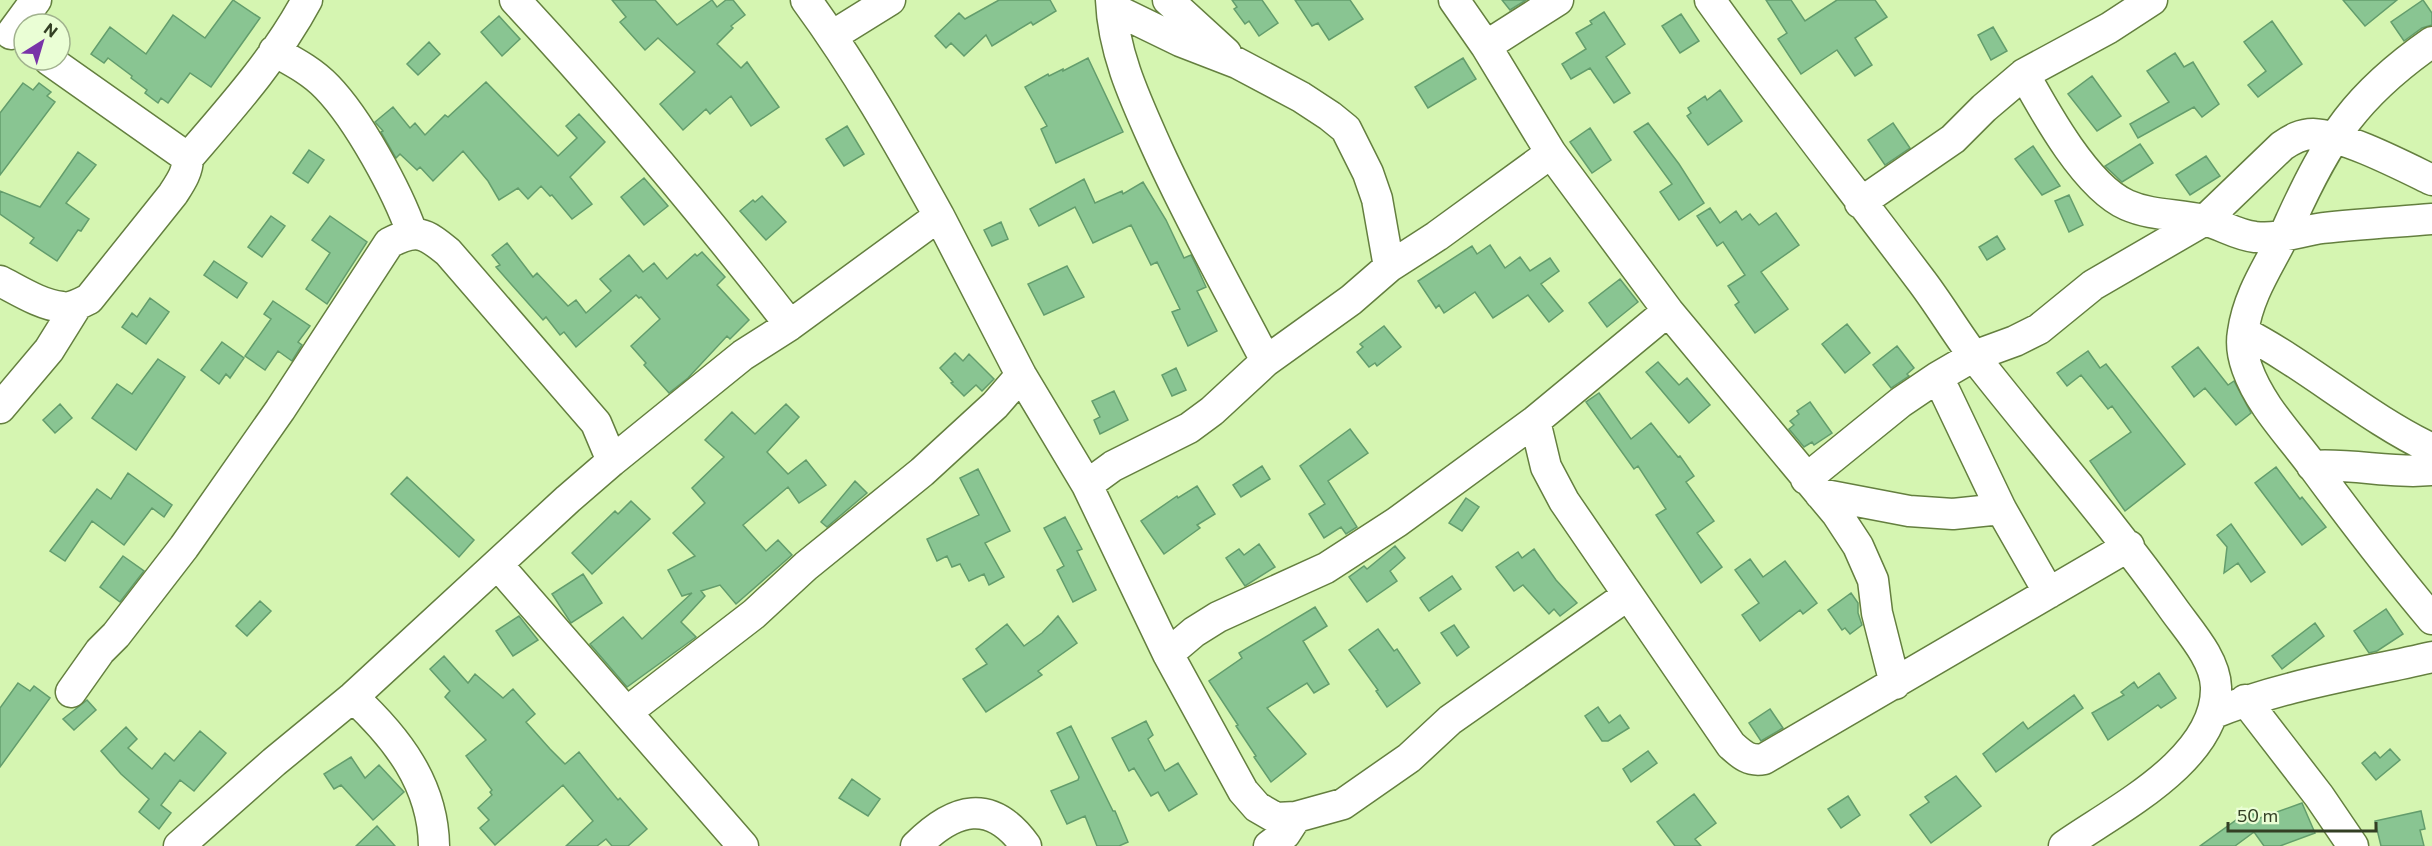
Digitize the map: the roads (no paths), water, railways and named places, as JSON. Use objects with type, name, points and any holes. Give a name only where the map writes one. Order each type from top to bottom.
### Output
[{"type":"street","points":[[0,280],[63,308],[89,299],[173,194],[186,171],[188,158],[240,98],[297,19],[307,0]]},
{"type":"street","points":[[515,0],[648,149],[790,325]]},
{"type":"street","points":[[806,0],[832,36],[890,129],[939,216],[1021,375],[1087,485],[1168,654],[1243,790],[1257,807],[1276,818],[1296,818],[1343,804],[1408,759],[1450,720],[1628,596]]},
{"type":"street","points":[[832,36],[890,0]]},
{"type":"street","points":[[1168,0],[1237,63]]},
{"type":"street","points":[[1454,0],[1486,46],[1551,153],[1668,311],[1854,539],[1873,580],[1876,613],[1895,684]]},
{"type":"street","points":[[1486,46],[1558,0]]},
{"type":"street","points":[[1710,0],[1860,203],[1921,280],[1974,356],[2129,546],[2206,656],[2216,686],[2212,714],[2197,742],[2173,771],[2064,846]]},
{"type":"street","points":[[1860,203],[1953,139],[1984,108],[2024,74],[2109,28],[2152,0]]},
{"type":"street","points":[[1112,4],[1180,41],[1237,63],[1301,97],[1346,129],[1368,173],[1377,199],[1389,267]]},
{"type":"street","points":[[1112,4],[1123,65],[1138,106],[1188,216],[1266,361]]},
{"type":"street","points":[[2432,42],[2378,83],[2332,137],[2284,236],[2257,284],[2243,332],[2243,352],[2247,367],[2263,400],[2354,524],[2432,619]]},
{"type":"street","points":[[274,51],[303,67],[325,85],[341,103],[385,175],[404,211],[412,233]]},
{"type":"street","points":[[66,72],[188,158]]},
{"type":"street","points":[[2024,74],[2081,165],[2102,187],[2126,205],[2153,214],[2216,225],[2257,238],[2284,236],[2347,225],[2432,219]]},
{"type":"street","points":[[1813,486],[1901,402],[1938,377],[1974,356],[2015,341],[2039,329],[2093,285],[2216,225],[2282,146],[2295,137],[2312,134],[2332,137],[2432,180]]},
{"type":"street","points":[[1087,485],[1113,466],[1197,422],[1228,398],[1266,361],[1335,312],[1389,267],[1437,236],[1551,153]]},
{"type":"street","points":[[179,846],[274,762],[353,697],[612,461],[743,356],[790,325],[939,216]]},
{"type":"street","points":[[2216,225],[2239,242],[2257,284]]},
{"type":"street","points":[[71,692],[100,651],[116,635],[184,547],[280,410],[389,243],[412,233],[429,236],[448,252],[535,350],[596,423],[612,461]]},
{"type":"street","points":[[0,408],[49,350],[77,305]]},
{"type":"street","points":[[1168,654],[1194,632],[1218,617],[1335,562],[1397,522],[1535,421],[1668,311]]},
{"type":"street","points":[[2243,332],[2262,342],[2366,412],[2432,449]]},
{"type":"street","points":[[627,712],[754,614],[806,566],[922,472],[995,405],[1021,375]]},
{"type":"street","points":[[1938,377],[2001,509],[2049,593]]},
{"type":"street","points":[[1535,421],[1546,467],[1564,501],[1731,745],[1743,756],[1755,761],[1764,759],[1895,684],[2129,546]]},
{"type":"street","points":[[2312,466],[2361,466],[2399,472],[2432,470]]},
{"type":"street","points":[[1813,486],[1909,511],[1953,514],[2001,509]]},
{"type":"street","points":[[498,564],[743,846]]},
{"type":"street","points":[[2212,714],[2245,700],[2432,657]]},
{"type":"street","points":[[353,697],[399,747],[420,780],[430,806],[434,846]]},
{"type":"street","points":[[2245,700],[2319,796],[2353,846]]},
{"type":"street","points":[[916,846],[954,816],[970,813],[989,815],[1002,821],[1017,834],[1026,846]]},
{"type":"street","points":[[1269,846],[1285,834],[1296,818]]}]
